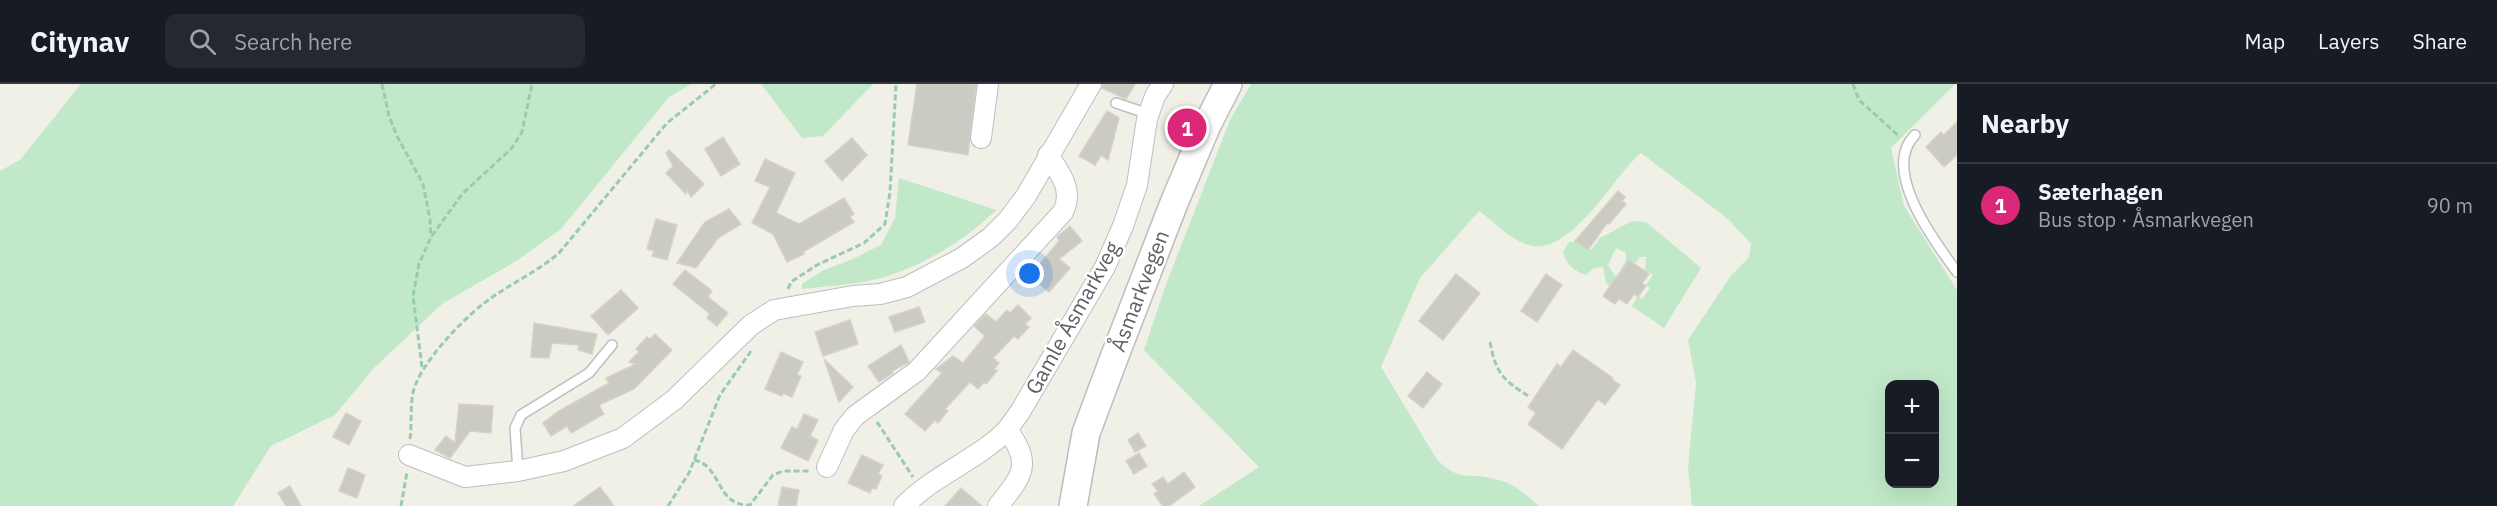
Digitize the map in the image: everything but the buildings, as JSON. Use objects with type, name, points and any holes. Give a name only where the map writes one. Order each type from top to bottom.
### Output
[{"type":"main road","name":"Åsmarkvegen","points":[[1073,506],[1086,434],[1174,202],[1207,125],[1228,84]]},
{"type":"street","points":[[981,138],[988,84]]},
{"type":"street","points":[[409,455],[465,477],[518,471],[564,461],[623,438],[674,400],[751,325],[774,310],[853,296],[880,294],[898,289],[962,258],[991,237],[1008,220],[1026,196],[1048,154],[1091,84]]},
{"type":"street","name":"Gamle Åsmarkveg","points":[[904,506],[922,490],[996,441],[1020,412],[1105,267],[1123,226],[1137,185],[1149,114],[1155,96],[1163,84]]},
{"type":"street","points":[[827,467],[844,430],[867,405],[907,380],[917,371],[949,339],[1063,212],[1068,199],[1067,186],[1048,154]]},
{"type":"street","points":[[998,506],[1020,478],[1023,464],[1013,438],[1007,430]]},
{"type":"lane","points":[[1116,103],[1149,114]]},
{"type":"lane","points":[[1915,135],[1908,144],[1904,159],[1917,212],[1926,230],[1957,272]]},
{"type":"lane","points":[[518,471],[515,428],[521,415],[590,373],[612,345]]},
{"type":"path","points":[[382,84],[387,108],[397,136],[423,184],[431,237]]},
{"type":"path","points":[[422,368],[413,296],[419,264],[431,237],[464,193],[511,149],[522,132],[532,84]]},
{"type":"path","points":[[401,506],[409,455],[412,393],[422,368],[483,304],[545,266],[559,253],[667,123],[716,84]]},
{"type":"path","points":[[1853,84],[1858,100],[1908,144]]},
{"type":"path","points":[[1490,342],[1494,363],[1499,374],[1530,397]]},
{"type":"path","points":[[867,405],[922,490]]},
{"type":"path","points":[[694,460],[707,465],[717,478],[719,489],[743,506],[750,505],[773,475],[783,471],[808,472],[827,467]]},
{"type":"green space","points":[[81,84],[691,84],[668,98],[561,229],[518,260],[442,304],[374,368],[335,415],[271,446],[233,506],[0,506],[0,171],[20,160]]},
{"type":"green space","points":[[761,84],[873,84],[823,136],[802,138]]},
{"type":"green space","points":[[1251,84],[1955,84],[1891,148],[1904,206],[1957,290],[1957,506],[1692,506],[1688,467],[1696,383],[1688,340],[1730,277],[1749,257],[1751,244],[1728,219],[1641,153],[1575,228],[1560,239],[1544,246],[1528,245],[1508,235],[1479,211],[1420,278],[1381,367],[1436,458],[1444,466],[1457,474],[1486,477],[1508,483],[1539,506],[1199,506],[1259,467],[1144,350],[1165,287],[1230,120]]},
{"type":"green space","points":[[899,178],[996,210],[943,251],[912,267],[852,284],[802,289],[802,284],[824,270],[881,245],[895,218]]},
{"type":"green space","points":[[1632,221],[1646,222],[1701,268],[1664,328],[1632,306],[1638,296],[1642,299],[1650,288],[1646,285],[1653,275],[1645,270],[1646,257],[1640,257],[1636,263],[1632,261],[1624,272],[1621,269],[1626,261],[1626,253],[1616,248],[1608,265],[1618,280],[1612,288],[1606,283],[1603,267],[1594,268],[1586,275],[1571,266],[1563,252],[1569,242],[1578,241],[1591,250],[1600,238]]},
{"type":"place","name":"Sæterhagen","points":[[1187,128]]}]
